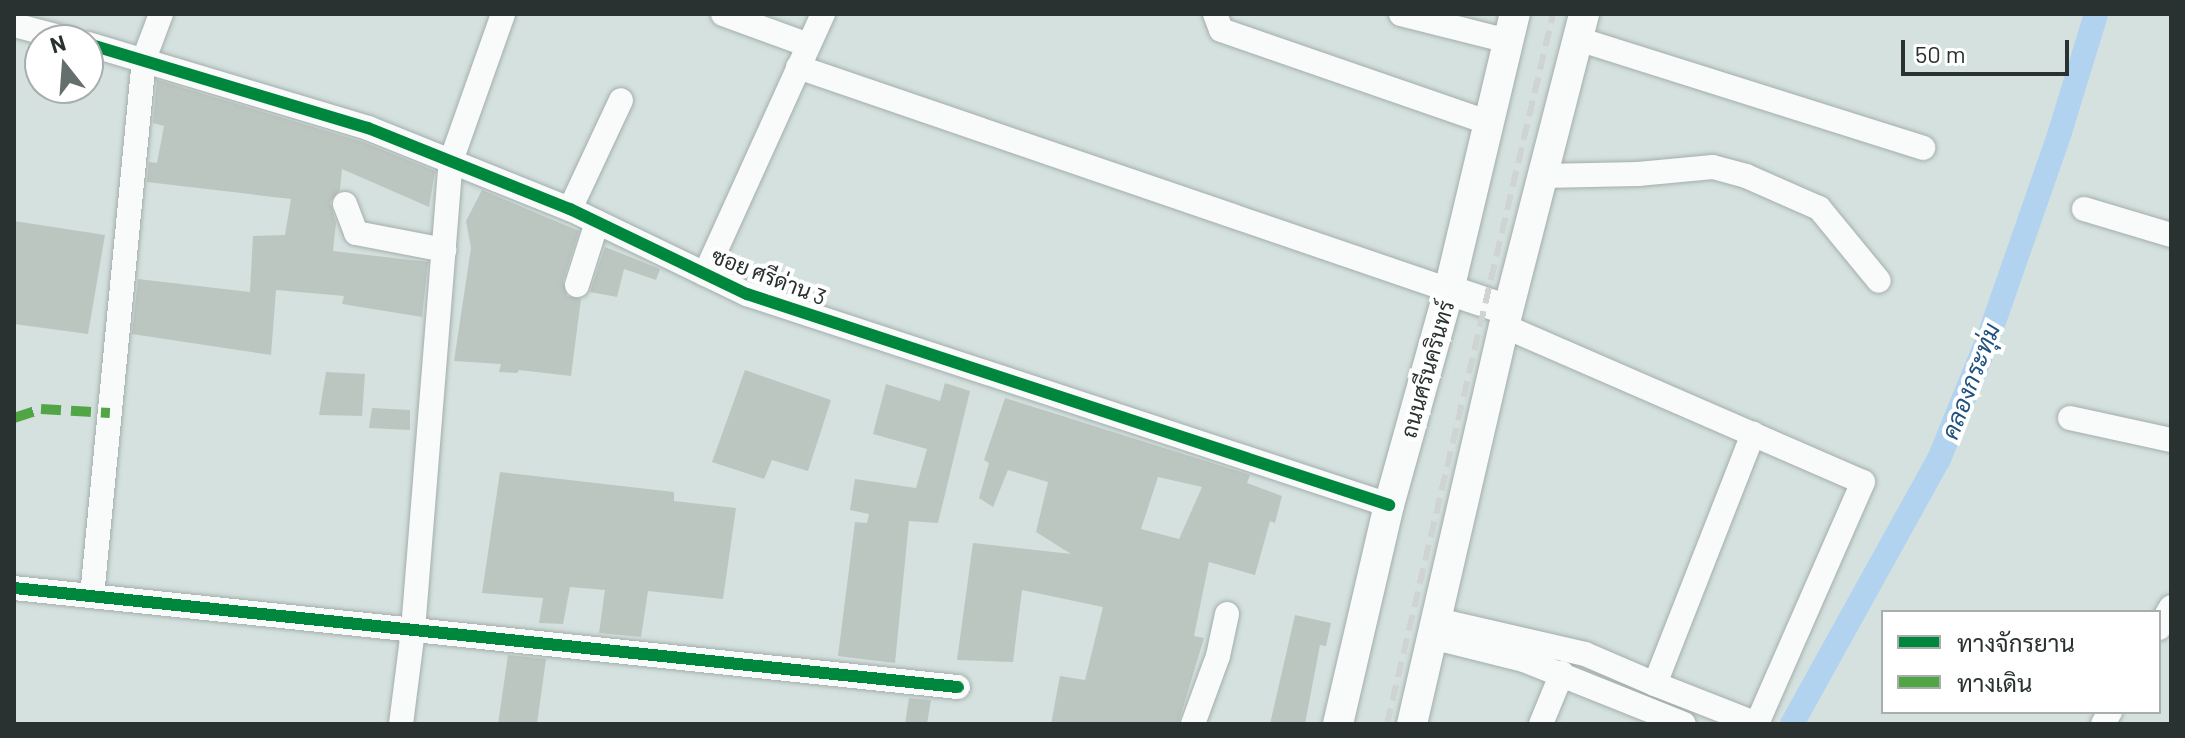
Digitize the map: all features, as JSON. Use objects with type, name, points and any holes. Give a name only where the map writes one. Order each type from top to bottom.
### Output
[{"type":"main road","points":[[1412,724],[1506,318],[1581,27]]},
{"type":"main road","name":"ถนนศรีนครินทร์","points":[[1338,724],[1389,505],[1449,290],[1511,28]]},
{"type":"main road","points":[[1449,290],[1506,318]]},
{"type":"street","points":[[92,596],[144,59],[161,14]]},
{"type":"street","points":[[401,724],[413,630],[451,161],[503,14]]},
{"type":"street","points":[[723,14],[803,56],[1449,290]]},
{"type":"street","points":[[705,274],[823,14]]},
{"type":"street","points":[[1215,14],[1221,30],[1487,122]]},
{"type":"street","points":[[1401,14],[1511,28]]},
{"type":"street","points":[[1581,27],[1923,148]]},
{"type":"street","name":"ซอย ศรีด่าน 3","points":[[104,48],[368,128],[570,209],[747,294],[1389,505]]},
{"type":"street","points":[[570,209],[621,100]]},
{"type":"street","points":[[1543,176],[1638,174],[1713,167],[1746,176],[1819,208],[1879,281]]},
{"type":"street","points":[[345,204],[356,233],[444,250]]},
{"type":"street","points":[[2084,209],[2171,235]]},
{"type":"street","points":[[577,285],[597,222]]},
{"type":"street","points":[[1434,628],[1585,654],[1757,724],[1863,482],[1506,318]]},
{"type":"street","points":[[2070,418],[2171,440]]},
{"type":"street","points":[[1655,684],[1753,434]]},
{"type":"street","points":[[14,588],[958,687]]},
{"type":"street","points":[[2161,624],[2171,607]]},
{"type":"street","points":[[1193,724],[1218,656],[1227,614]]},
{"type":"street","points":[[1434,628],[1562,673],[1647,716],[1684,724]]},
{"type":"street","points":[[1541,724],[1562,673]]},
{"type":"building","points":[[157,80],[363,142],[435,171],[429,207],[342,169],[340,190],[330,202],[336,223],[333,251],[428,262],[422,317],[342,304],[344,296],[276,290],[271,355],[132,334],[138,279],[250,292],[253,236],[285,235],[291,199],[147,182],[149,162],[157,163],[164,126],[153,123]]},
{"type":"building","points":[[482,190],[579,231],[563,281],[567,296],[581,299],[571,376],[519,370],[517,373],[499,372],[501,364],[454,361],[471,248],[466,221]]},
{"type":"building","points":[[14,221],[105,235],[88,334],[14,324]]},
{"type":"building","points":[[605,247],[660,269],[656,280],[624,269],[617,297],[590,292]]},
{"type":"building","points":[[745,370],[831,400],[808,471],[772,460],[764,479],[712,462]]},
{"type":"building","points":[[326,372],[365,374],[362,416],[319,415]]},
{"type":"building","points":[[945,383],[970,391],[938,523],[909,521],[895,663],[838,656],[855,522],[867,523],[869,514],[850,510],[855,479],[916,488],[927,449],[873,434],[886,384],[940,401]]},
{"type":"building","points":[[1005,398],[1250,475],[1247,483],[1282,496],[1275,523],[1270,521],[1255,575],[1209,562],[1194,636],[1204,638],[1178,724],[1051,724],[1060,676],[1085,680],[1103,607],[1022,590],[1013,662],[957,660],[973,543],[1071,554],[1036,532],[1048,482],[1008,470],[993,507],[979,498],[989,463],[984,460]],"holes":[[[1158,477],[1202,487],[1179,539],[1141,529]]]},
{"type":"building","points":[[372,408],[410,410],[410,430],[369,428]]},
{"type":"building","points":[[500,472],[674,492],[674,501],[736,508],[723,599],[648,591],[641,637],[599,633],[605,590],[570,587],[563,624],[539,623],[543,598],[482,593]]},
{"type":"building","points":[[1295,615],[1331,623],[1326,646],[1320,645],[1305,724],[1270,724]]},
{"type":"building","points":[[508,655],[546,659],[537,724],[498,724]]},
{"type":"building","points":[[909,698],[931,700],[927,724],[905,724]]},
{"type":"waterway","name":"คลองกระทุ่ม","points":[[1792,724],[1939,459],[1988,339],[2060,132],[2096,14]]},
{"type":"railway","points":[[1387,724],[1553,14]]},
{"type":"marked path","points":[[14,418],[41,409],[110,413]]},
{"type":"cycle path","points":[[104,49],[368,128],[570,209],[747,294],[1389,505]]},
{"type":"cycle path","points":[[14,588],[958,687]]}]
